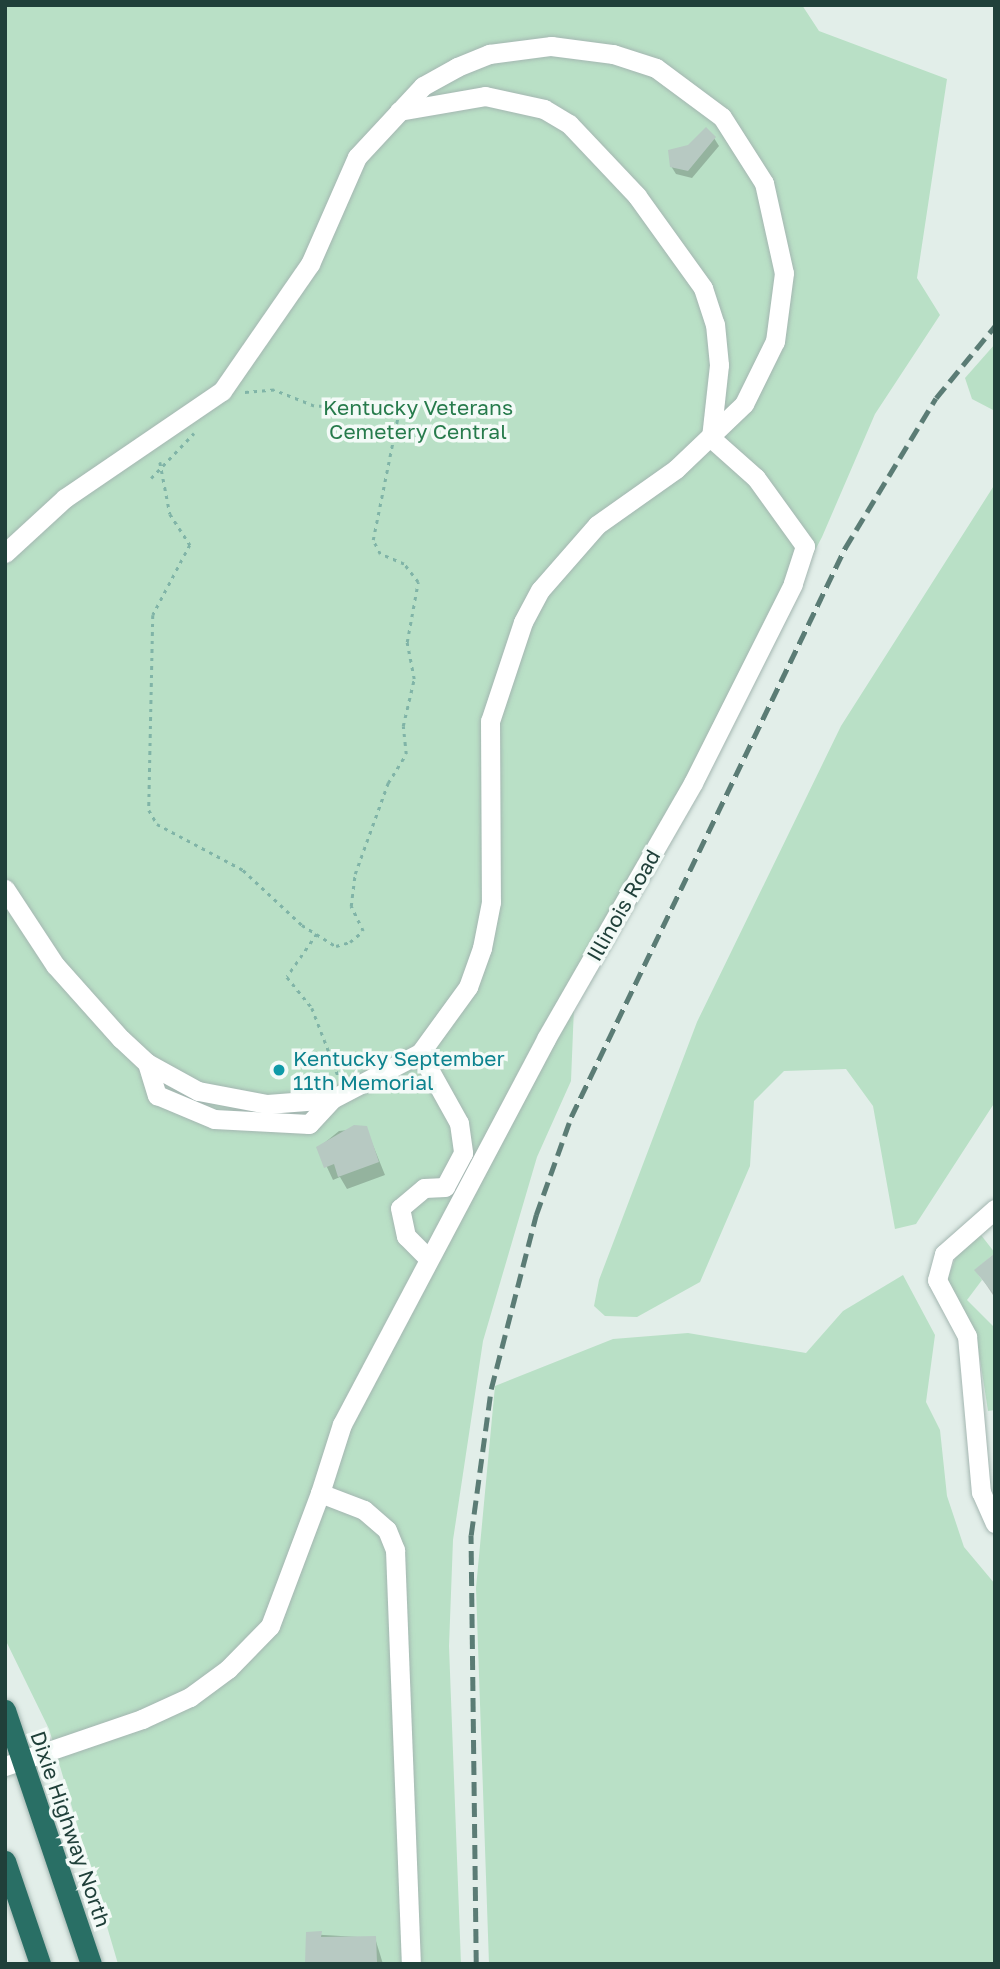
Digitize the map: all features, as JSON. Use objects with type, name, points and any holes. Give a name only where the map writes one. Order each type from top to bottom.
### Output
[{"type":"highway","name":"Dixie Highway North","points":[[5,1710],[13,1763],[91,1964]]},
{"type":"highway","points":[[5,1861],[40,1964]]},
{"type":"street","points":[[5,553],[65,498],[222,391],[275,321],[310,264],[357,157],[423,86],[489,54],[551,46],[613,54],[656,68],[722,117],[764,183],[784,273],[775,341],[763,372],[744,404],[711,438],[573,550],[540,590],[507,655],[487,753],[491,902],[482,948],[468,987],[420,1053],[332,1099],[234,1101],[198,1091],[148,1063],[55,965],[8,898]]},
{"type":"street","points":[[396,112],[485,96],[544,109],[569,124],[637,196],[704,288],[719,365],[711,438]]},
{"type":"street","name":"Illinois Road","points":[[13,1763],[142,1719],[190,1697],[228,1669],[270,1626],[320,1493],[342,1424],[428,1258],[692,783],[793,584],[805,546],[756,478],[711,438]]},
{"type":"street","points":[[420,1053],[459,1123],[463,1153],[445,1187],[424,1188],[400,1208],[406,1236],[428,1258]]},
{"type":"street","points":[[995,1209],[944,1254],[937,1280],[967,1336],[981,1492],[995,1523]]},
{"type":"street","points":[[320,1493],[364,1510],[387,1530],[395,1550],[411,1964]]},
{"type":"path","points":[[160,462],[170,514],[190,545],[153,615],[149,810],[158,824],[243,870],[317,934],[336,946],[360,936],[351,906],[355,874],[406,754],[404,726],[414,679],[407,642],[418,582],[404,564],[380,554],[373,540],[398,416],[390,409],[314,406],[274,390],[233,399]]},
{"type":"path","points":[[150,478],[160,462],[199,429]]},
{"type":"path","points":[[317,934],[287,977],[312,1007],[334,1073],[351,1090]]},
{"type":"green space","name":"Kentucky Veterans Cemetery Central","points":[[5,5],[802,5],[819,31],[947,79],[917,278],[940,315],[875,414],[822,537],[574,1007],[571,1081],[537,1157],[483,1341],[453,1540],[449,1646],[461,1964],[118,1964],[49,1729],[5,1639]]},
{"type":"green space","points":[[995,344],[995,411],[972,399],[965,378]]},
{"type":"green space","points":[[995,484],[995,1102],[916,1224],[895,1229],[873,1106],[846,1069],[784,1071],[754,1101],[750,1166],[700,1282],[637,1317],[605,1316],[594,1306],[599,1280],[697,1022],[841,726]]},
{"type":"green space","points":[[981,1235],[995,1253],[975,1270],[982,1280],[967,1300],[995,1328],[995,1410],[988,1411],[977,1340],[947,1280],[956,1256]]},
{"type":"green space","points":[[903,1275],[935,1335],[926,1402],[940,1430],[947,1496],[964,1547],[995,1584],[995,1964],[489,1964],[476,1588],[495,1386],[613,1339],[688,1333],[806,1353],[843,1311]]},
{"type":"building","points":[[706,127],[716,137],[688,171],[670,167],[668,150],[688,145]]},
{"type":"building","points":[[354,1125],[367,1126],[379,1162],[338,1177],[334,1164],[324,1168],[316,1147]]},
{"type":"building","points":[[995,1253],[995,1295],[974,1270]]},
{"type":"building","points":[[322,1931],[321,1937],[376,1936],[377,1962],[305,1963],[306,1932]]},
{"type":"railway","points":[[476,1964],[471,1535],[491,1389],[536,1215],[571,1117],[845,548],[936,398],[995,326]]},
{"type":"place","name":"Kentucky September 11th Memorial","points":[[279,1070]]}]
